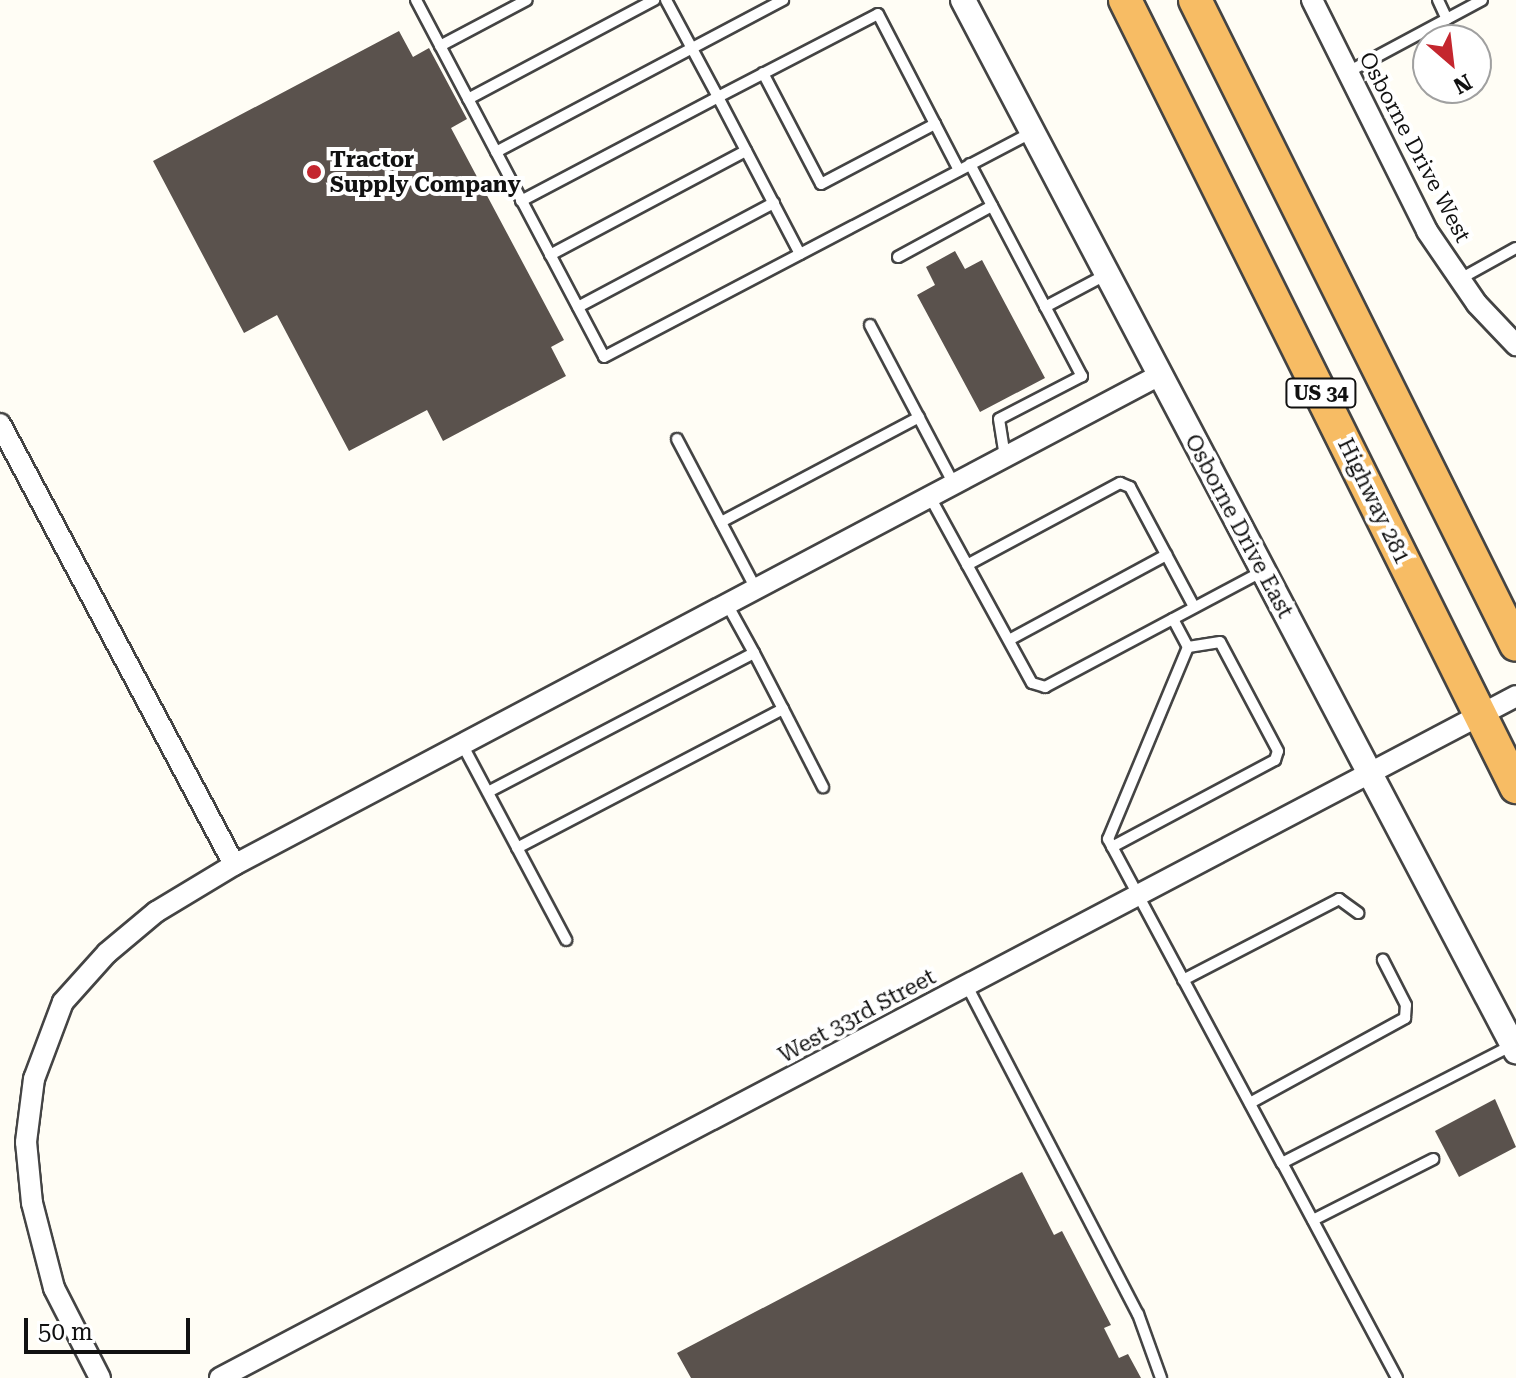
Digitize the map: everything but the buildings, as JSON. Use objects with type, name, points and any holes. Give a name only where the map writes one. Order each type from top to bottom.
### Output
[{"type":"highway","name":"Highway 281","points":[[1125,0],[1516,787]]},
{"type":"highway","name":"US 34","points":[[1195,0],[1516,645]]},
{"type":"street","name":"Osborne Drive East","points":[[963,0],[1514,1048]]},
{"type":"street","name":"Osborne Drive West","points":[[1312,0],[1427,231],[1460,279],[1516,345]]},
{"type":"street","points":[[100,1378],[54,1288],[32,1203],[26,1142],[34,1079],[63,1002],[107,953],[156,912],[234,865],[1160,375]]},
{"type":"street","points":[[0,424],[234,865]]},
{"type":"street","name":"West 33rd Street","points":[[220,1378],[1516,696]]},
{"type":"lane","points":[[416,0],[604,357],[1032,132]]},
{"type":"lane","points":[[440,46],[527,0]]},
{"type":"lane","points":[[468,99],[654,0]]},
{"type":"lane","points":[[666,0],[800,254]]},
{"type":"lane","points":[[496,152],[783,0]]},
{"type":"lane","points":[[1438,0],[1447,19]]},
{"type":"lane","points":[[1348,72],[1482,0]]},
{"type":"lane","points":[[521,201],[878,14],[959,170]]},
{"type":"lane","points":[[763,73],[821,184],[935,124]]},
{"type":"lane","points":[[550,255],[746,151]]},
{"type":"lane","points":[[970,164],[1082,376],[999,419],[1005,457]]},
{"type":"lane","points":[[578,307],[774,203]]},
{"type":"lane","points":[[898,257],[992,206]]},
{"type":"lane","points":[[1460,279],[1516,248]]},
{"type":"lane","points":[[1045,307],[1107,274]]},
{"type":"lane","points":[[870,325],[954,484]]},
{"type":"lane","points":[[721,522],[919,417]]},
{"type":"lane","points":[[677,439],[756,589]]},
{"type":"lane","points":[[967,565],[1120,483],[1130,487],[1194,607]]},
{"type":"lane","points":[[930,497],[1032,683],[1045,687],[1263,571]]},
{"type":"lane","points":[[1009,640],[1166,555]]},
{"type":"lane","points":[[727,604],[823,787]]},
{"type":"lane","points":[[1173,619],[1188,647]]},
{"type":"lane","points":[[1112,847],[1275,760],[1278,751],[1220,642],[1188,647]]},
{"type":"lane","points":[[1188,647],[1108,839],[1397,1378]]},
{"type":"lane","points":[[488,792],[754,653]]},
{"type":"lane","points":[[517,848],[783,709]]},
{"type":"lane","points":[[462,744],[566,940]]},
{"type":"lane","points":[[1183,980],[1339,899],[1358,913]]},
{"type":"lane","points":[[1250,1103],[1405,1018],[1406,1005],[1383,960]]},
{"type":"lane","points":[[967,986],[1138,1314],[1161,1378]]},
{"type":"lane","points":[[1282,1163],[1514,1048]]},
{"type":"lane","points":[[1313,1220],[1433,1159]]},
{"type":"place","name":"Tractor Supply Company","points":[[314,172]]}]
